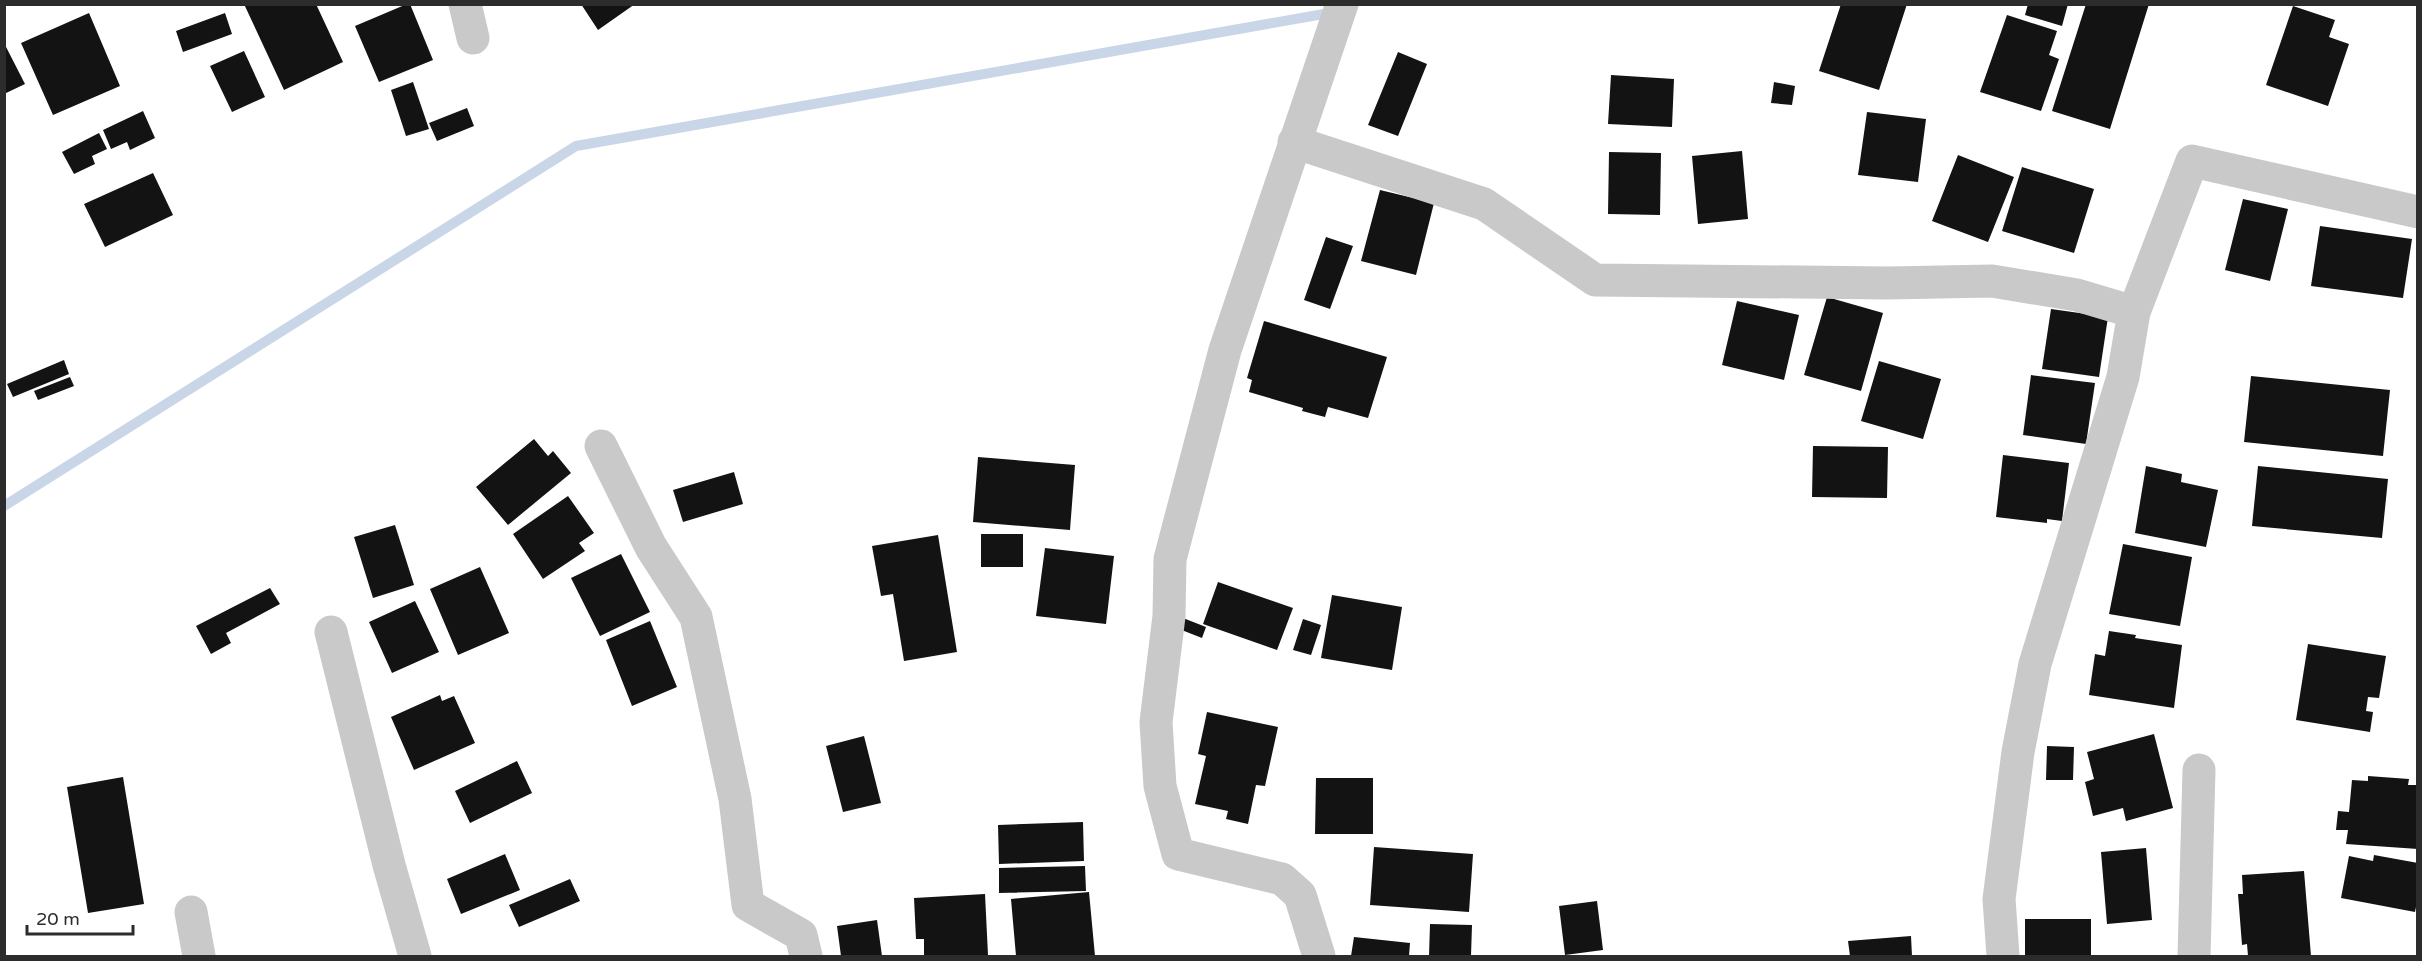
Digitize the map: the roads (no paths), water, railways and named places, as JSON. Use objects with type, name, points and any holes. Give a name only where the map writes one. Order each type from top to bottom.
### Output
[{"type":"street","points":[[465,4],[473,38]]},
{"type":"street","points":[[1318,957],[1300,895],[1282,879],[1178,854],[1160,786],[1156,723],[1169,616],[1170,559],[1225,350],[1342,4]]},
{"type":"street","points":[[1294,142],[1484,204],[1595,280],[1876,283],[1992,281],[2077,295],[2134,312]]},
{"type":"street","points":[[2002,957],[1999,899],[2018,752],[2035,664],[2123,377],[2134,312],[2192,161],[2418,212]]},
{"type":"street","points":[[601,446],[651,547],[696,617],[735,799],[748,905],[801,935],[806,957]]},
{"type":"street","points":[[331,632],[389,865],[415,957]]},
{"type":"street","points":[[2194,957],[2199,770]]},
{"type":"street","points":[[191,912],[199,957]]},
{"type":"waterway","points":[[4,506],[576,146],[1335,12]]}]
